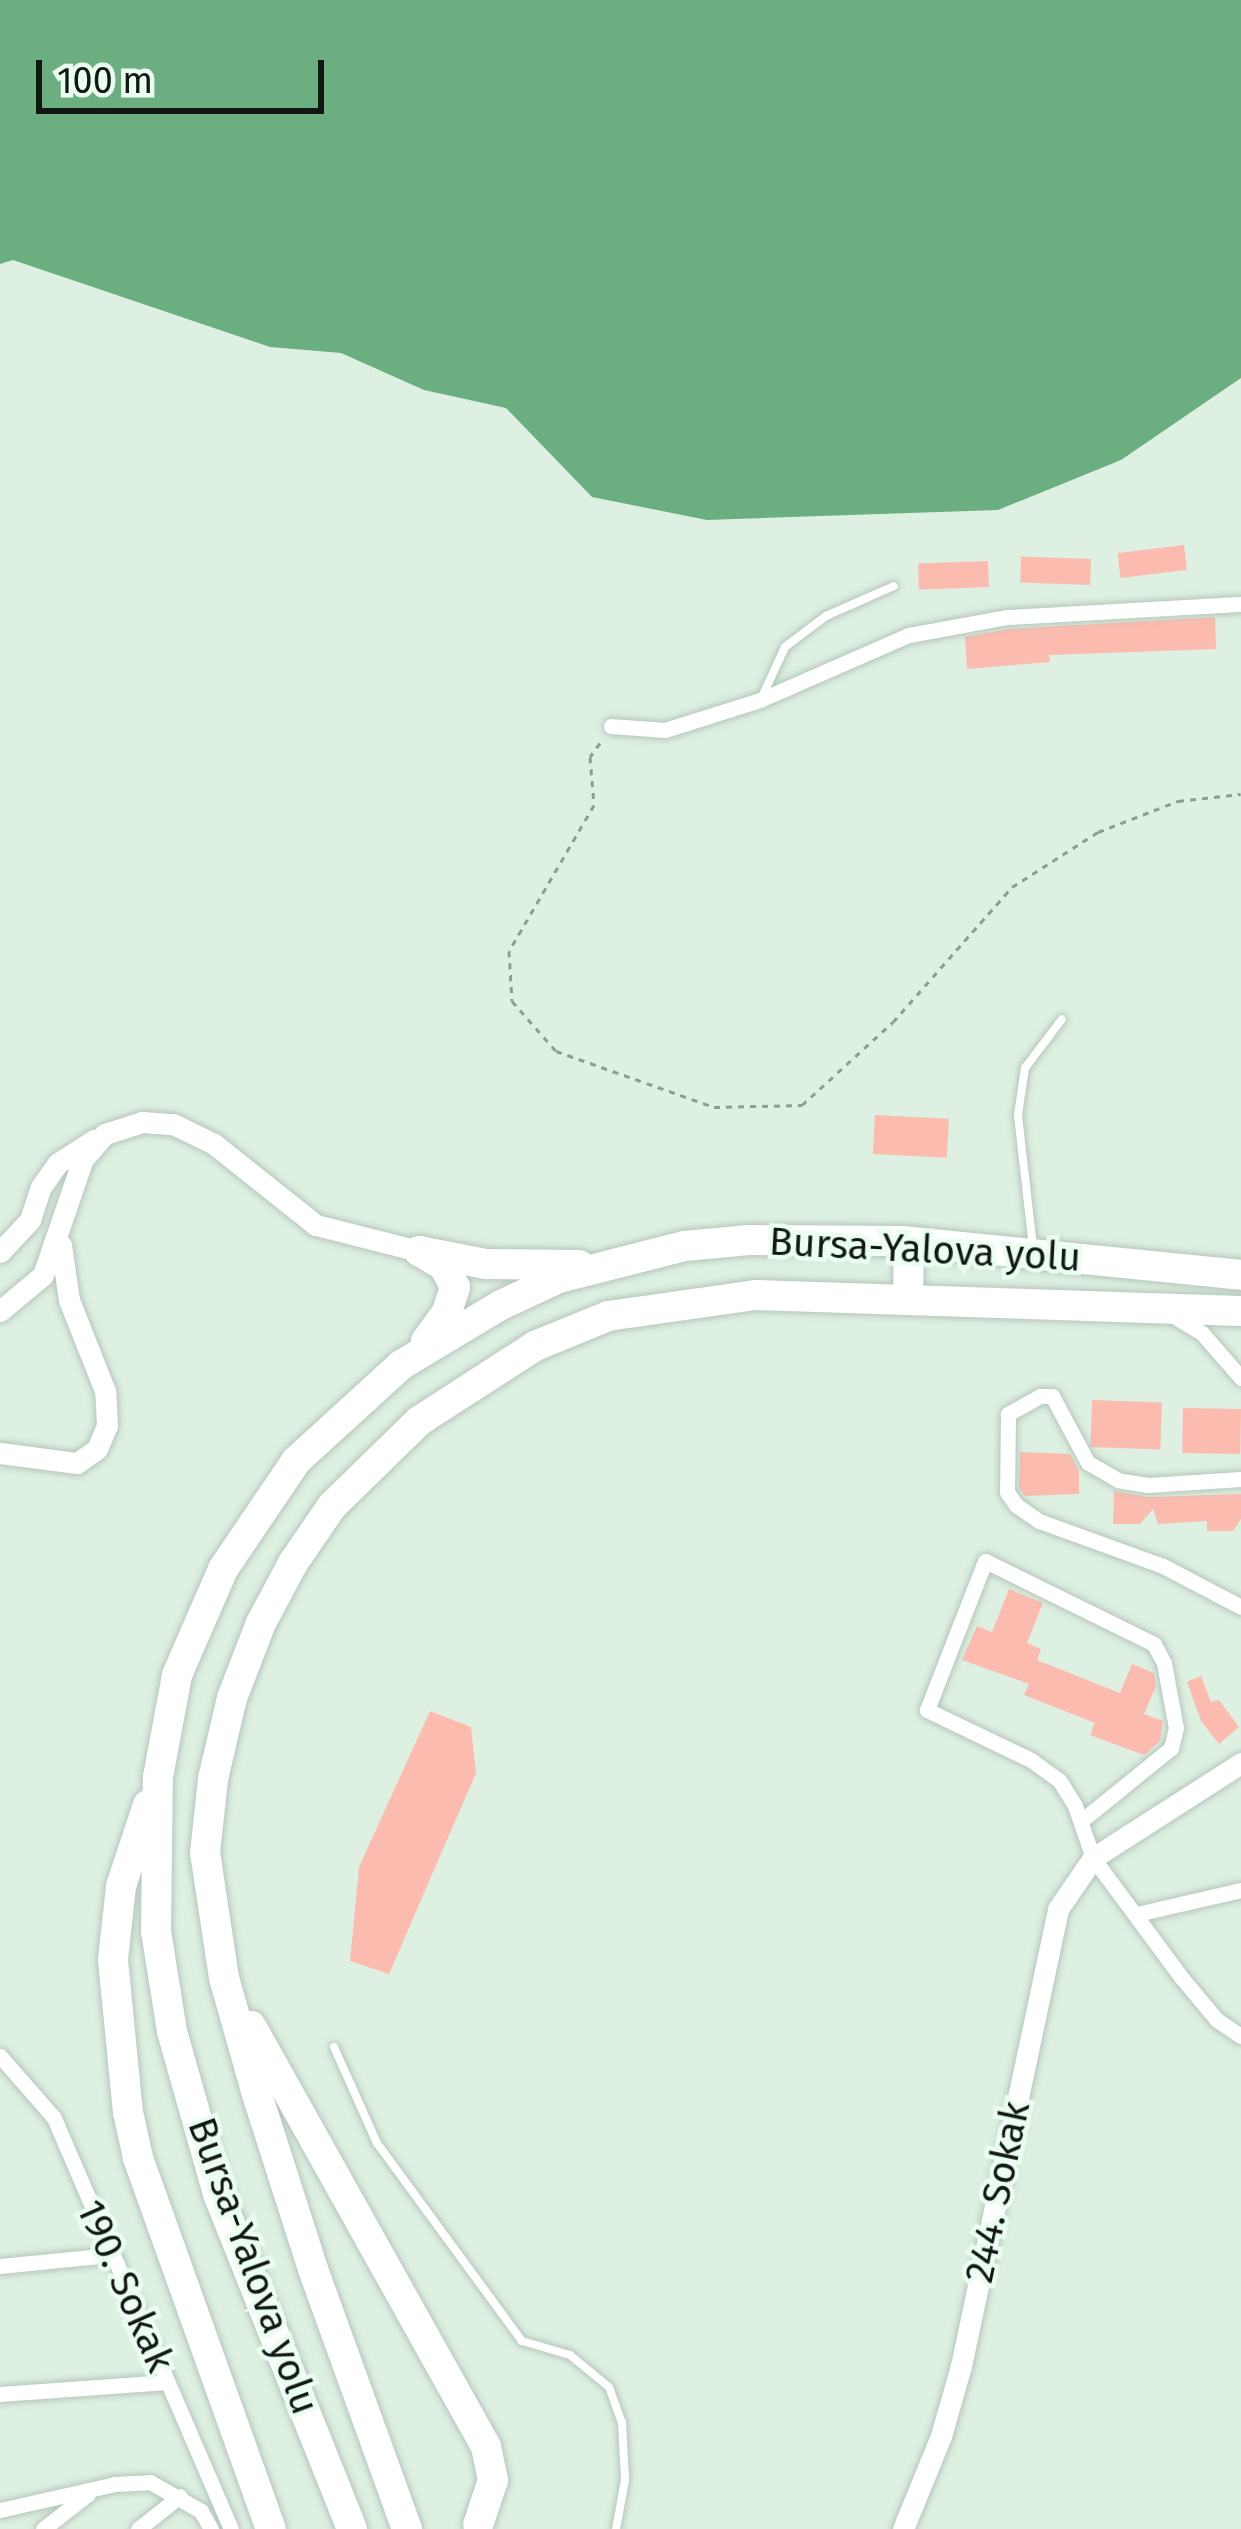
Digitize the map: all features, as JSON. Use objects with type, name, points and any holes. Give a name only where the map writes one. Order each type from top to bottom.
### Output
[{"type":"highway","name":"Bursa-Yalova yolu","points":[[352,2529],[218,2194],[172,2031],[156,1931],[158,1777],[177,1676],[223,1569],[296,1461],[347,1409],[415,1356],[501,1304],[603,1265],[685,1246],[749,1240],[909,1242],[1241,1275]]},
{"type":"highway","points":[[908,1300],[909,1242]]},
{"type":"highway","points":[[419,1251],[486,1264],[603,1265]]},
{"type":"highway","points":[[415,1356],[447,1312],[455,1287],[444,1266],[419,1251]]},
{"type":"highway","name":"Bursa-Yalova yolu","points":[[407,2529],[313,2269],[224,1978],[205,1853],[214,1779],[232,1698],[261,1623],[293,1563],[374,1459],[476,1381],[535,1346],[608,1316],[756,1294],[1241,1311]]},
{"type":"highway","points":[[158,1777],[121,1886],[116,1923],[113,1996],[120,2067],[138,2158],[271,2529]]},
{"type":"highway","points":[[224,1978],[486,2447],[493,2480],[478,2528]]},
{"type":"street","points":[[611,726],[664,730],[760,700],[909,635],[1007,617],[1241,604]]},
{"type":"street","points":[[0,1252],[29,1220],[58,1163],[105,1134],[142,1122],[185,1129],[231,1155],[288,1208],[316,1225],[419,1251]]},
{"type":"street","points":[[0,1311],[43,1275],[63,1228],[76,1172],[105,1134]]},
{"type":"street","points":[[0,1453],[77,1462],[97,1449],[107,1425],[105,1391],[69,1300],[63,1228]]},
{"type":"street","points":[[1159,1308],[1202,1333],[1241,1378]]},
{"type":"street","points":[[1241,1479],[1148,1485],[1118,1480],[1088,1463],[1056,1398],[1040,1396],[1008,1414],[1007,1492],[1016,1505],[1039,1521],[1163,1566],[1241,1606]]},
{"type":"street","points":[[1081,1821],[1171,1748],[1174,1705],[1154,1644],[985,1561],[927,1710],[1046,1769],[1070,1794],[1093,1858],[1217,2020],[1241,2036]]},
{"type":"street","points":[[1093,1858],[1241,1762]]},
{"type":"street","name":"244. Sokak","points":[[903,2529],[941,2436],[961,2366],[1044,1955],[1058,1910],[1093,1858]]},
{"type":"street","points":[[1137,1915],[1241,1890]]},
{"type":"street","name":"190. Sokak","points":[[0,2056],[54,2119],[231,2529]]},
{"type":"street","points":[[0,2266],[111,2255]]},
{"type":"street","points":[[0,2394],[167,2382]]},
{"type":"street","points":[[0,2510],[150,2482],[201,2511],[211,2529]]},
{"type":"street","points":[[43,2529],[92,2490]]},
{"type":"street","points":[[138,2529],[180,2496]]},
{"type":"lane","points":[[760,700],[785,647],[826,616],[894,586]]},
{"type":"lane","points":[[1033,1254],[1018,1114],[1025,1068],[1063,1019]]},
{"type":"lane","points":[[334,2047],[377,2143],[522,2341],[570,2355],[609,2387],[622,2422],[624,2461],[616,2529]]},
{"type":"path","points":[[611,726],[590,758],[594,805],[509,952],[512,1000],[556,1052],[714,1107],[802,1105],[893,1022],[1012,887],[1098,832],[1178,801],[1241,794]]},
{"type":"shaded area","points":[[0,0],[1241,0],[1241,378],[1121,460],[998,510],[707,520],[592,497],[506,408],[424,390],[341,353],[270,347],[13,260],[0,264]]},
{"type":"building","points":[[1184,545],[1187,570],[1121,578],[1117,553]]},
{"type":"building","points":[[1021,557],[1091,559],[1090,585],[1020,583]]},
{"type":"building","points":[[988,561],[989,587],[919,589],[918,563]]},
{"type":"building","points":[[1215,617],[1216,649],[1049,655],[1050,662],[967,669],[965,637],[1008,629]]},
{"type":"building","points":[[875,1115],[949,1119],[947,1158],[873,1154]]},
{"type":"building","points":[[1092,1400],[1162,1402],[1160,1449],[1090,1447]]},
{"type":"building","points":[[1183,1408],[1241,1409],[1240,1454],[1182,1453]]},
{"type":"building","points":[[1020,1452],[1070,1454],[1079,1471],[1079,1494],[1025,1496],[1019,1488]]},
{"type":"building","points":[[1114,1491],[1148,1497],[1241,1494],[1241,1519],[1233,1531],[1207,1531],[1207,1521],[1158,1524],[1153,1509],[1140,1524],[1113,1524]]},
{"type":"building","points":[[1009,1589],[1043,1603],[1027,1643],[1041,1649],[1037,1660],[1120,1693],[1132,1664],[1154,1673],[1156,1686],[1144,1714],[1163,1721],[1160,1741],[1144,1755],[1090,1735],[1095,1723],[1024,1695],[1029,1684],[962,1660],[977,1626],[992,1632]]},
{"type":"building","points":[[1201,1676],[1211,1702],[1219,1700],[1239,1727],[1219,1744],[1201,1721],[1187,1682]]},
{"type":"building","points":[[430,1711],[471,1727],[476,1773],[389,1974],[350,1961],[359,1867]]}]
